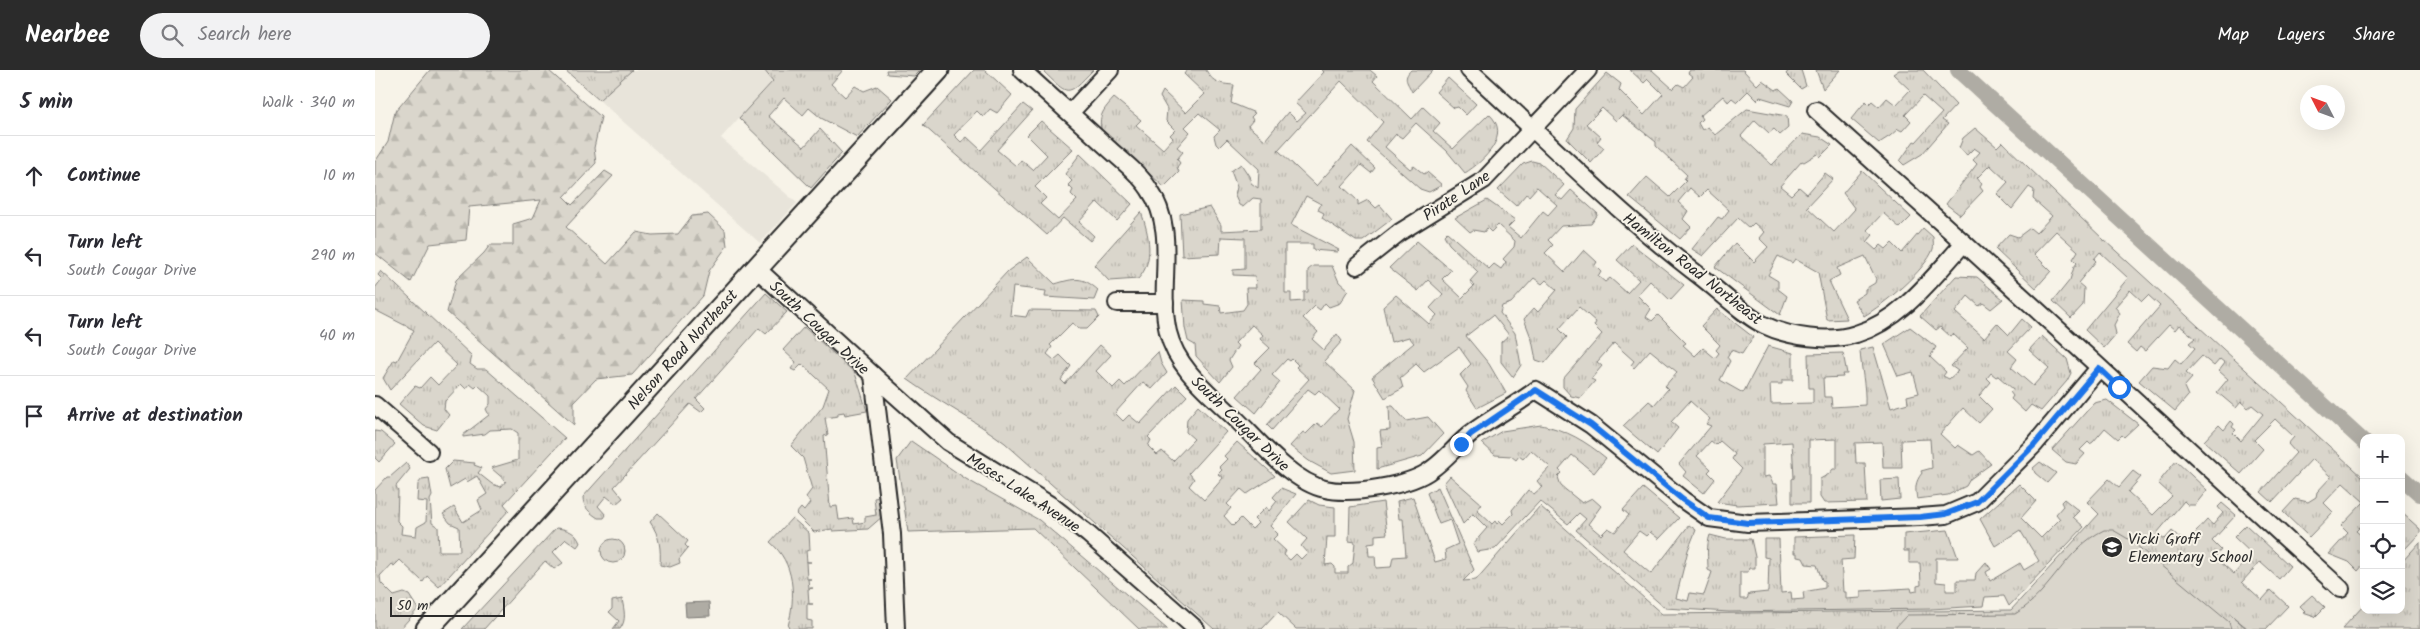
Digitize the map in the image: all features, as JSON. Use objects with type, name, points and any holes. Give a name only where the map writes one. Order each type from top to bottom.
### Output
[{"type":"street","name":"Nelson Road Northeast","points":[[427,629],[938,70]]},
{"type":"street","name":"South Cougar Drive","points":[[1021,70],[1127,165],[1154,197],[1161,213],[1166,235],[1165,303],[1168,332],[1176,355],[1191,375],[1273,456],[1297,476],[1324,489],[1368,489],[1390,486],[1405,483],[1431,471],[1471,434],[1536,390],[1591,425],[1683,500],[1709,518],[1748,523],[1946,514],[1977,502],[2034,445],[2099,368]]},
{"type":"street","points":[[1070,113],[1110,70]]},
{"type":"street","name":"Hamilton Road Northeast","points":[[1469,70],[1655,241],[1763,325],[1792,334],[1823,338],[1855,335],[1887,321],[1914,297],[1965,243]]},
{"type":"street","name":"Pirate Lane","points":[[1357,266],[1400,232],[1484,180],[1588,70]]},
{"type":"street","points":[[1816,110],[1965,243],[2341,589]]},
{"type":"street","name":"South Cougar Drive","points":[[757,268],[873,375],[892,534],[896,629]]},
{"type":"street","points":[[1117,303],[1165,303]]},
{"type":"street","name":"Moses Lake Avenue","points":[[873,375],[948,442],[1052,506],[1088,534],[1196,629]]},
{"type":"street","points":[[375,404],[429,452]]},
{"type":"shaded area","points":[[565,70],[764,70],[773,80],[721,138],[797,203],[760,243]]},
{"type":"shaded area","points":[[709,602],[710,616],[686,617],[685,603]]},
{"type":"green space","points":[[430,70],[548,70],[601,117],[594,148],[596,163],[564,197],[572,205],[605,171],[613,176],[566,227],[607,264],[636,232],[652,235],[678,234],[692,216],[708,214],[725,230],[727,246],[709,271],[703,296],[632,375],[596,379],[574,402],[574,425],[447,312],[456,280],[490,245],[513,245],[513,224],[533,218],[541,200],[469,207],[466,240],[430,244],[411,282],[375,253],[375,162],[388,142],[395,112]]},
{"type":"green space","points":[[565,70],[632,70],[599,100]]},
{"type":"green space","points":[[764,70],[843,70],[831,84],[845,97],[855,86],[864,91],[877,86],[892,99],[857,137],[821,118],[809,108],[803,115],[784,98],[768,116],[804,147],[820,129],[842,153],[811,188],[739,118],[773,81]]},
{"type":"green space","points":[[886,70],[920,70],[914,76],[887,74]]},
{"type":"green space","points":[[974,70],[985,70],[1012,95],[997,113],[990,109],[983,117],[977,111],[954,135],[961,142],[967,137],[981,150],[1023,104],[1032,111],[997,150],[1016,166],[1021,160],[1033,170],[1047,155],[1027,135],[1041,121],[1073,149],[1035,187],[1046,198],[1040,204],[1058,220],[1077,200],[1071,194],[1073,190],[1068,185],[1072,181],[1065,174],[1080,154],[1132,204],[1117,221],[1097,202],[1079,222],[1094,236],[1090,241],[1063,218],[1047,235],[923,125]]},
{"type":"green space","points":[[1042,70],[1093,70],[1072,89],[1067,90],[1058,85]]},
{"type":"green space","points":[[1187,70],[1206,70],[1211,78],[1217,82],[1234,85],[1231,103],[1255,113],[1251,117],[1253,120],[1248,126],[1265,140],[1288,112],[1297,121],[1306,113],[1295,103],[1324,72],[1322,70],[1370,70],[1377,76],[1373,81],[1412,119],[1423,107],[1440,123],[1433,131],[1453,149],[1489,114],[1495,122],[1498,130],[1497,139],[1493,147],[1480,162],[1465,173],[1447,151],[1416,123],[1402,138],[1396,134],[1385,147],[1410,169],[1414,166],[1424,174],[1427,172],[1442,185],[1429,192],[1420,189],[1367,142],[1383,122],[1341,81],[1278,150],[1316,186],[1352,146],[1375,168],[1371,173],[1361,165],[1342,186],[1358,201],[1358,205],[1368,200],[1376,208],[1380,205],[1392,219],[1363,241],[1356,241],[1322,218],[1324,213],[1318,210],[1321,204],[1306,196],[1291,225],[1339,250],[1337,252],[1313,250],[1313,244],[1285,244],[1285,293],[1291,293],[1291,302],[1304,301],[1304,292],[1308,292],[1308,270],[1313,266],[1332,266],[1339,282],[1348,290],[1340,303],[1329,307],[1325,303],[1320,310],[1315,306],[1303,318],[1318,332],[1312,339],[1324,350],[1337,334],[1342,341],[1324,361],[1355,390],[1347,419],[1354,442],[1355,470],[1331,473],[1309,461],[1290,446],[1303,432],[1306,434],[1317,423],[1322,427],[1339,409],[1319,390],[1315,394],[1308,389],[1272,430],[1267,425],[1309,379],[1296,367],[1298,365],[1292,359],[1290,361],[1287,359],[1272,375],[1280,382],[1256,413],[1237,396],[1261,369],[1255,363],[1270,348],[1260,339],[1263,335],[1252,325],[1235,343],[1238,346],[1229,360],[1232,367],[1220,382],[1196,356],[1195,345],[1188,341],[1183,300],[1204,301],[1204,304],[1220,306],[1221,313],[1243,310],[1247,304],[1246,288],[1256,288],[1255,276],[1233,275],[1233,270],[1245,269],[1245,238],[1221,237],[1220,254],[1182,256],[1180,214],[1210,207],[1221,225],[1221,231],[1261,229],[1261,199],[1253,198],[1243,207],[1239,205],[1235,196],[1237,187],[1231,171],[1241,164],[1251,183],[1258,188],[1259,169],[1227,139],[1219,147],[1214,136],[1220,130],[1199,113],[1185,127],[1190,132],[1177,147],[1183,152],[1177,159],[1180,163],[1177,167],[1179,172],[1164,187],[1101,129],[1100,124],[1103,112],[1114,98],[1141,120],[1136,125],[1163,149],[1173,138],[1170,135],[1175,130],[1166,121],[1167,109],[1160,97],[1163,91],[1186,113],[1205,94],[1184,74]]},
{"type":"green space","points":[[1411,70],[1433,70],[1412,92],[1406,78]]},
{"type":"green space","points":[[1630,70],[1652,70],[1673,89],[1678,84],[1684,87],[1693,77],[1688,73],[1690,70],[1743,70],[1757,85],[1762,80],[1776,90],[1779,88],[1793,101],[1790,106],[1760,97],[1757,100],[1748,91],[1737,102],[1732,98],[1728,102],[1723,96],[1700,116],[1702,119],[1698,123],[1702,130],[1708,127],[1715,135],[1747,109],[1787,116],[1788,128],[1780,135],[1774,129],[1769,133],[1755,120],[1741,136],[1772,165],[1802,134],[1820,137],[1832,145],[1820,157],[1817,154],[1804,162],[1802,161],[1780,186],[1791,195],[1799,187],[1807,194],[1825,173],[1833,179],[1807,207],[1834,232],[1855,209],[1843,193],[1862,171],[1911,217],[1900,228],[1883,213],[1867,230],[1873,235],[1867,242],[1876,250],[1881,245],[1886,249],[1892,243],[1902,253],[1923,228],[1933,237],[1933,248],[1929,257],[1913,277],[1882,304],[1864,316],[1854,300],[1865,293],[1865,289],[1875,283],[1876,279],[1865,256],[1837,268],[1840,275],[1829,281],[1847,319],[1827,320],[1818,272],[1795,259],[1792,263],[1778,256],[1768,275],[1778,281],[1778,289],[1787,296],[1780,315],[1715,267],[1735,243],[1754,262],[1768,247],[1759,238],[1764,232],[1754,223],[1749,228],[1738,218],[1703,256],[1692,249],[1718,217],[1722,219],[1729,210],[1707,190],[1700,197],[1690,188],[1678,202],[1688,211],[1683,219],[1691,227],[1680,239],[1629,197],[1647,177],[1670,197],[1686,181],[1684,179],[1687,175],[1656,146],[1656,142],[1622,115],[1616,121],[1602,108],[1586,124],[1601,137],[1597,142],[1604,148],[1591,163],[1567,139],[1574,128],[1575,109],[1607,73],[1621,84],[1619,90],[1644,115],[1663,94],[1648,79],[1644,83]]},
{"type":"green space","points":[[1789,70],[1801,70],[1806,86],[1801,89],[1786,74]]},
{"type":"green space","points":[[1816,70],[1840,70],[1823,89]]},
{"type":"green space","points":[[1899,70],[1923,70],[1956,105],[1942,120],[1948,124],[1922,154],[1904,165],[1900,161],[1914,141],[1916,142],[1942,113],[1923,96],[1905,115],[1911,121],[1902,131],[1898,129],[1879,143],[1851,119],[1866,101],[1869,104],[1872,101],[1879,107],[1887,98],[1896,105],[1910,90],[1893,74]]},
{"type":"green space","points":[[1448,78],[1476,104],[1466,115],[1458,107],[1454,108],[1436,92]]},
{"type":"green space","points":[[1975,128],[1997,147],[2002,142],[2104,240],[2360,474],[2360,498],[2343,483],[2324,503],[2333,512],[2309,537],[2283,512],[2295,499],[2308,502],[2316,497],[2317,492],[2331,477],[2312,459],[2272,502],[2261,492],[2296,453],[2288,444],[2294,437],[2275,419],[2254,440],[2263,449],[2241,474],[2204,441],[2219,425],[2224,430],[2231,421],[2234,424],[2232,427],[2236,430],[2233,433],[2241,441],[2263,414],[2252,405],[2248,408],[2241,402],[2236,408],[2217,392],[2228,379],[2219,371],[2225,363],[2220,359],[2214,366],[2202,356],[2186,373],[2192,378],[2184,387],[2188,396],[2175,411],[2139,381],[2152,366],[2168,368],[2175,359],[2181,364],[2195,348],[2189,343],[2195,338],[2179,325],[2175,330],[2169,325],[2145,351],[2140,347],[2136,352],[2127,344],[2160,306],[2148,295],[2142,301],[2130,290],[2115,307],[2120,313],[2114,325],[2116,334],[2104,348],[2085,330],[2128,278],[2100,252],[2094,259],[2096,261],[2078,283],[2084,288],[2083,305],[2071,318],[2053,301],[2070,280],[2077,263],[2073,259],[2078,251],[2056,231],[2034,254],[2051,271],[2036,288],[1995,249],[2009,234],[2018,237],[2030,228],[2036,233],[2052,216],[2033,199],[2034,190],[2029,187],[2012,209],[1997,194],[2008,182],[1990,165],[1977,178],[1982,184],[1980,187],[1983,191],[1960,215],[1946,204],[1977,164],[1973,160],[1980,152],[1974,148],[1967,155],[1959,148],[1963,138]]},
{"type":"green space","points":[[1532,161],[1540,163],[1564,185],[1555,195],[1562,200],[1571,190],[1598,214],[1591,224],[1561,226],[1548,240],[1553,245],[1545,253],[1565,272],[1584,250],[1597,262],[1595,265],[1601,271],[1598,276],[1605,282],[1610,278],[1627,293],[1639,280],[1617,260],[1632,244],[1684,285],[1670,300],[1650,281],[1637,295],[1651,309],[1646,317],[1652,321],[1658,315],[1686,343],[1683,345],[1695,356],[1703,348],[1715,358],[1719,353],[1716,350],[1720,345],[1701,326],[1717,309],[1753,337],[1742,354],[1731,350],[1727,357],[1730,361],[1720,380],[1743,393],[1768,346],[1793,353],[1793,380],[1782,380],[1782,384],[1770,384],[1771,404],[1813,403],[1813,388],[1809,388],[1808,354],[1843,353],[1847,374],[1842,374],[1843,377],[1823,378],[1824,397],[1831,397],[1832,407],[1865,405],[1860,350],[1873,347],[1891,408],[1908,403],[1907,396],[1919,393],[1913,372],[1898,376],[1884,344],[1910,327],[1936,347],[1930,357],[1946,372],[1943,376],[1949,379],[1958,371],[1951,366],[1968,348],[1953,334],[1950,336],[1940,327],[1936,330],[1920,316],[1956,276],[1977,277],[2003,299],[1991,309],[1983,303],[1979,306],[1968,296],[1955,312],[1984,338],[1997,323],[2009,335],[2022,319],[2031,327],[2008,351],[2017,359],[2011,367],[2033,386],[2049,368],[2029,350],[2042,336],[2067,359],[2071,373],[2067,381],[2041,411],[2031,405],[2025,412],[2011,399],[2013,396],[2010,392],[2013,389],[1998,376],[1996,377],[1991,373],[1987,378],[1991,382],[1979,396],[1992,409],[1979,423],[1963,408],[1940,434],[1955,448],[1958,445],[1973,455],[1979,451],[1991,464],[1970,479],[1966,486],[1948,495],[1917,499],[1916,485],[1922,473],[1921,471],[1932,468],[1930,439],[1901,440],[1902,468],[1883,468],[1882,442],[1855,443],[1856,463],[1865,463],[1867,502],[1824,503],[1820,497],[1820,479],[1829,474],[1833,469],[1837,469],[1837,439],[1809,440],[1809,503],[1792,503],[1792,479],[1794,478],[1792,442],[1763,444],[1763,477],[1769,476],[1773,484],[1777,484],[1779,503],[1737,505],[1717,502],[1742,469],[1732,459],[1735,454],[1720,441],[1716,445],[1711,441],[1697,456],[1711,469],[1708,472],[1715,479],[1704,493],[1683,476],[1686,472],[1679,464],[1711,426],[1706,424],[1710,419],[1690,401],[1671,422],[1678,428],[1657,455],[1623,426],[1649,401],[1654,405],[1668,389],[1665,386],[1677,372],[1650,350],[1634,368],[1631,365],[1634,361],[1614,343],[1597,362],[1602,366],[1591,379],[1595,381],[1580,398],[1571,396],[1563,387],[1563,379],[1602,334],[1594,326],[1596,322],[1579,307],[1559,329],[1567,337],[1545,363],[1536,360],[1532,340],[1524,319],[1534,308],[1538,312],[1557,290],[1546,280],[1542,284],[1534,278],[1511,303],[1502,306],[1500,313],[1515,333],[1521,365],[1513,377],[1501,362],[1501,342],[1509,335],[1493,315],[1466,336],[1489,364],[1506,393],[1477,408],[1466,391],[1468,387],[1460,375],[1471,364],[1459,347],[1424,372],[1416,364],[1400,378],[1403,388],[1385,398],[1372,377],[1414,343],[1409,337],[1391,342],[1383,307],[1396,295],[1429,324],[1437,315],[1430,308],[1443,294],[1428,280],[1418,291],[1389,268],[1417,241],[1451,270],[1442,279],[1462,298],[1474,286],[1470,281],[1478,272],[1449,244],[1444,235],[1447,232],[1489,269],[1494,264],[1501,269],[1506,262],[1503,259],[1514,247],[1515,241],[1498,225],[1491,232],[1487,228],[1484,232],[1473,230],[1470,232],[1455,218],[1487,200],[1515,220],[1508,227],[1521,238],[1543,211],[1548,215],[1557,205],[1537,187],[1529,196],[1526,194],[1516,206],[1498,190],[1523,164]]},
{"type":"green space","points":[[1141,212],[1148,238],[1149,256],[1147,264],[1138,279],[1109,281],[1094,265]]},
{"type":"green space","points":[[1027,257],[1055,284],[1068,280],[1083,280],[1098,290],[1094,300],[1045,297],[1046,291],[1013,287],[1010,315],[1026,317],[1029,310],[1096,311],[1099,317],[1087,329],[1079,329],[1072,323],[1050,345],[1052,347],[1047,354],[1054,360],[1060,355],[1071,366],[1061,380],[1065,384],[1100,345],[1111,355],[1096,371],[1113,388],[1120,381],[1125,386],[1158,352],[1161,363],[1167,373],[1152,389],[1143,382],[1115,413],[1123,421],[1129,415],[1140,424],[1176,385],[1187,396],[1148,437],[1151,440],[1148,446],[1157,455],[1162,451],[1173,461],[1194,439],[1186,432],[1187,419],[1198,406],[1226,432],[1189,473],[1194,479],[1189,486],[1204,500],[1223,478],[1218,474],[1222,470],[1219,467],[1227,459],[1224,456],[1237,442],[1275,476],[1247,494],[1241,489],[1227,504],[1231,508],[1224,516],[1233,526],[1241,518],[1252,529],[1258,523],[1254,519],[1266,507],[1269,511],[1277,501],[1273,497],[1281,488],[1296,494],[1270,526],[1278,534],[1273,539],[1286,551],[1284,555],[1290,560],[1296,554],[1301,559],[1307,553],[1301,546],[1307,539],[1289,522],[1309,500],[1319,505],[1335,507],[1335,537],[1327,537],[1325,565],[1332,564],[1335,567],[1335,573],[1348,573],[1348,567],[1353,563],[1355,542],[1349,541],[1350,507],[1383,502],[1387,534],[1375,535],[1375,543],[1368,544],[1369,556],[1375,556],[1376,568],[1391,567],[1393,557],[1406,556],[1403,519],[1399,519],[1397,501],[1413,497],[1435,562],[1446,559],[1445,550],[1458,544],[1450,520],[1439,524],[1427,493],[1438,487],[1474,570],[1463,581],[1476,580],[1540,506],[1662,614],[2011,610],[2099,514],[2087,502],[2109,479],[2119,487],[2133,471],[2141,477],[2128,492],[2153,515],[2172,496],[2158,483],[2176,461],[2207,490],[2195,505],[2188,505],[2184,501],[2157,533],[2165,539],[2172,531],[2186,543],[2207,520],[2213,525],[2223,513],[2218,507],[2222,503],[2236,515],[2212,541],[2221,550],[2215,557],[2234,574],[2252,554],[2234,537],[2246,525],[2290,566],[2279,579],[2260,562],[2242,582],[2262,600],[2271,590],[2288,606],[2266,629],[2248,629],[2229,613],[2247,629],[1296,629],[1278,612],[1262,629],[1214,629],[1005,443],[907,379],[1008,271]]},
{"type":"green space","points":[[381,271],[472,356],[470,364],[477,369],[486,369],[565,438],[504,504],[509,510],[439,587],[427,576],[423,582],[400,560],[394,566],[391,564],[380,576],[381,583],[394,596],[404,593],[409,595],[418,609],[400,629],[375,629],[375,490],[387,477],[390,477],[406,463],[410,469],[396,486],[398,491],[397,521],[402,526],[401,534],[416,536],[417,527],[426,522],[427,502],[417,501],[418,484],[422,479],[429,478],[432,496],[430,500],[432,523],[438,527],[439,551],[460,551],[459,527],[450,523],[443,514],[454,507],[463,522],[482,510],[478,500],[487,494],[477,476],[467,482],[465,479],[450,488],[445,469],[453,461],[475,463],[474,465],[482,468],[478,473],[492,484],[501,487],[506,481],[491,468],[518,460],[518,433],[512,429],[490,430],[485,434],[463,437],[463,435],[489,415],[486,409],[490,404],[490,396],[478,385],[475,388],[470,384],[466,389],[461,384],[445,401],[444,409],[449,415],[437,430],[424,426],[399,404],[415,386],[420,388],[430,377],[438,385],[457,365],[434,343],[390,390],[383,378],[394,360],[397,361],[414,330],[375,310],[375,288],[382,279],[378,275]]},
{"type":"green space","points":[[766,293],[787,312],[766,334],[759,328],[696,399],[705,408],[701,412],[690,404],[614,487],[623,498],[616,504],[606,496],[598,506],[606,515],[604,518],[598,518],[592,514],[587,509],[583,497]]},
{"type":"green space","points":[[804,327],[855,373],[867,411],[845,415],[844,412],[838,413],[838,416],[825,418],[828,435],[824,436],[830,507],[837,506],[839,520],[853,518],[854,524],[865,522],[865,517],[876,515],[874,498],[880,497],[883,516],[868,529],[833,531],[832,529],[814,532],[796,514],[801,508],[804,511],[810,503],[806,497],[812,489],[803,458],[791,446],[823,406],[829,389],[802,364],[795,371],[791,369],[796,362],[783,350]]},
{"type":"green space","points":[[2107,400],[2138,424],[2124,437],[2122,435],[2118,439],[2105,428],[2093,442],[2090,444],[2088,442],[2080,450],[2085,454],[2076,464],[2066,462],[2052,450],[2094,403]]},
{"type":"green space","points":[[1389,406],[1393,406],[1406,421],[1428,417],[1443,434],[1422,456],[1377,469],[1377,448],[1382,447],[1380,431],[1390,430]]},
{"type":"green space","points":[[1541,425],[1575,437],[1591,446],[1606,458],[1594,473],[1572,455],[1559,470],[1562,473],[1558,477],[1561,486],[1582,503],[1592,498],[1601,506],[1588,524],[1601,535],[1608,528],[1615,532],[1629,515],[1623,510],[1643,488],[1679,518],[1659,539],[1650,532],[1646,536],[1639,531],[1623,550],[1651,574],[1689,525],[1696,530],[1688,550],[1676,598],[1688,601],[1690,593],[1704,595],[1712,572],[1708,570],[1710,535],[1726,539],[1751,539],[1755,557],[1755,568],[1749,568],[1748,572],[1740,572],[1740,599],[1747,599],[1749,594],[1768,592],[1769,558],[1764,557],[1764,539],[1779,539],[1781,593],[1791,592],[1792,600],[1804,599],[1803,592],[1825,588],[1825,581],[1822,580],[1817,565],[1806,564],[1803,558],[1797,557],[1797,553],[1794,553],[1794,537],[1855,535],[1854,559],[1841,560],[1843,592],[1846,592],[1846,599],[1861,598],[1861,591],[1911,588],[1912,592],[1917,591],[1917,586],[1921,585],[1920,563],[1909,563],[1909,551],[1904,551],[1904,534],[1948,530],[1958,558],[1936,558],[1936,582],[1946,583],[1946,591],[1957,591],[1957,580],[1975,580],[1976,573],[1986,562],[1991,569],[1986,572],[1990,581],[2020,563],[2024,570],[2039,561],[2020,530],[1995,546],[1980,519],[2019,484],[2036,501],[2021,518],[2041,538],[2060,519],[2056,514],[2063,506],[2061,502],[2064,499],[2079,511],[2073,517],[2084,527],[2009,606],[2004,596],[1985,597],[1983,606],[1931,609],[1729,612],[1665,608],[1576,530],[1586,519],[1579,513],[1568,524],[1540,501],[1495,549],[1477,552],[1473,544],[1487,528],[1473,514],[1463,524],[1444,483],[1450,476],[1482,504],[1477,510],[1492,524],[1495,521],[1497,524],[1500,521],[1503,524],[1513,514],[1512,510],[1528,490],[1534,494],[1542,487],[1537,481],[1550,467],[1531,450],[1523,459],[1519,456],[1516,460],[1511,456],[1495,455],[1482,443],[1502,431]]},
{"type":"green space","points":[[375,431],[381,432],[395,444],[379,462],[375,458]]},
{"type":"green space","points":[[911,441],[966,479],[1039,520],[1167,629],[1139,629],[1033,528],[908,532],[897,460]]},
{"type":"green space","points":[[2040,462],[2056,473],[2047,483],[2035,473],[2033,468]]},
{"type":"green space","points":[[1899,479],[1900,499],[1881,501],[1880,480]]},
{"type":"green space","points":[[2360,506],[2360,527],[2356,531],[2360,534],[2360,569],[2358,571],[2349,562],[2329,554],[2348,533],[2341,526]]},
{"type":"green space","points":[[658,513],[688,541],[685,545],[688,548],[679,559],[680,563],[670,567],[660,565],[659,543],[656,532],[650,522]]},
{"type":"green space","points":[[2405,516],[2420,529],[2420,533],[2405,549]]},
{"type":"green space","points":[[792,518],[809,533],[810,550],[806,551],[807,579],[809,588],[813,588],[808,589],[807,620],[812,621],[812,629],[791,629],[788,626],[792,603],[789,570],[778,550],[770,542]]},
{"type":"green space","points":[[556,528],[571,532],[580,543],[577,547],[566,539],[553,552],[563,563],[554,569],[545,561],[484,629],[462,629]]},
{"type":"green space","points":[[2104,530],[2113,530],[2130,540],[2229,622],[2231,629],[1894,629],[1907,615],[2015,614],[2039,595],[2079,548]]},
{"type":"green space","points":[[613,539],[618,540],[624,546],[624,556],[618,562],[613,563],[608,562],[602,556],[601,551],[602,546],[608,540]]},
{"type":"green space","points":[[2420,542],[2420,629],[2342,629],[2360,609],[2360,614],[2405,614],[2405,559]]},
{"type":"green space","points":[[2312,595],[2325,607],[2315,617],[2303,613],[2305,611],[2300,606]]},
{"type":"green space","points":[[622,599],[624,622],[620,629],[613,629],[619,621],[609,612],[612,609],[612,601]]},
{"type":"waterway","points":[[1958,70],[2360,438]]},
{"type":"waterway","points":[[2403,479],[2420,494]]},
{"type":"place","name":"Vicki Groff Elementary School","points":[[2112,547]]},
{"type":"route","points":[[1461,444],[1471,434],[1536,390],[1558,406],[1591,425],[1683,500],[1709,518],[1748,523],[1920,517],[1946,514],[1977,502],[2034,445],[2099,368],[2119,387]]}]
